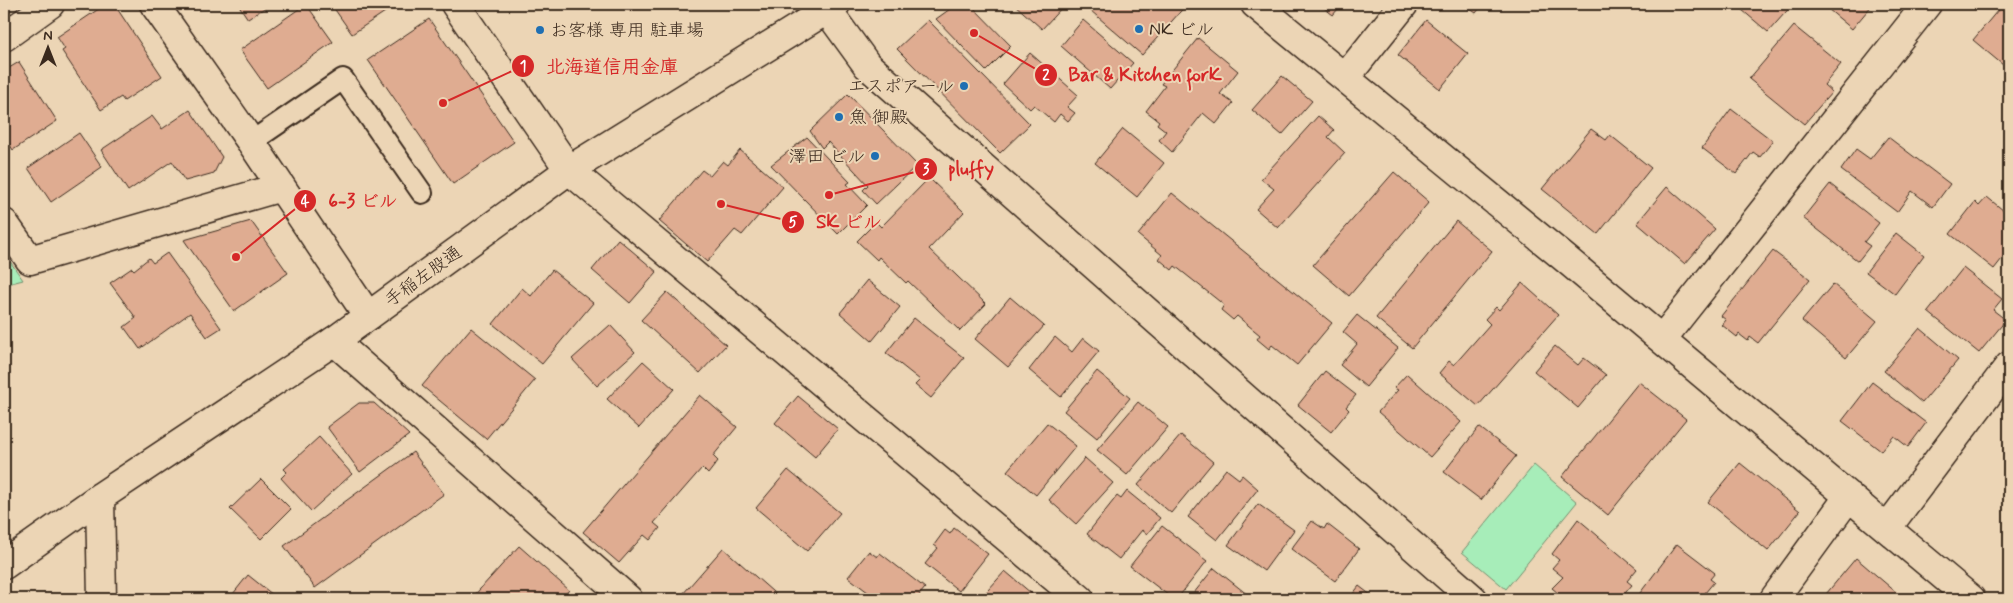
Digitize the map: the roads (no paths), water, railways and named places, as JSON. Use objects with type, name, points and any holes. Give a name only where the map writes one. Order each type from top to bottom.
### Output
[{"type":"street","points":[[4,37],[50,4]]},
{"type":"street","points":[[154,4],[251,142],[368,316]]},
{"type":"street","points":[[456,4],[569,170],[1080,599]]},
{"type":"street","points":[[1255,4],[1662,339],[1971,599]]},
{"type":"street","points":[[1346,78],[1404,4]]},
{"type":"street","points":[[1662,339],[1928,4]]},
{"type":"street","points":[[832,7],[868,66],[1473,599]]},
{"type":"street","name":"手稲左股通","points":[[4,565],[100,497],[334,341],[569,170],[832,7]]},
{"type":"street","points":[[4,223],[30,260],[281,187]]},
{"type":"street","points":[[334,341],[628,599]]},
{"type":"street","points":[[1887,528],[2009,366]]},
{"type":"street","points":[[1774,599],[1849,496]]},
{"type":"street","points":[[100,497],[102,599]]},
{"type":"lane","points":[[251,142],[343,79],[422,193]]},
{"type":"place","name":"NK ビル","points":[[1139,29]]},
{"type":"place","name":"お客様 専用 駐車場","points":[[540,30]]},
{"type":"place","name":"Bar & Kitchen forK","points":[[974,33]]},
{"type":"place","name":"エスポアール","points":[[964,86]]},
{"type":"place","name":"北海道信用金庫","points":[[443,103]]},
{"type":"place","name":"魚 御殿","points":[[839,117]]},
{"type":"place","name":"澤田 ビル","points":[[875,156]]},
{"type":"place","name":"pluffy","points":[[829,195]]},
{"type":"place","name":"SK ビル","points":[[721,204]]},
{"type":"place","name":"6-3 ビル","points":[[236,257]]}]
